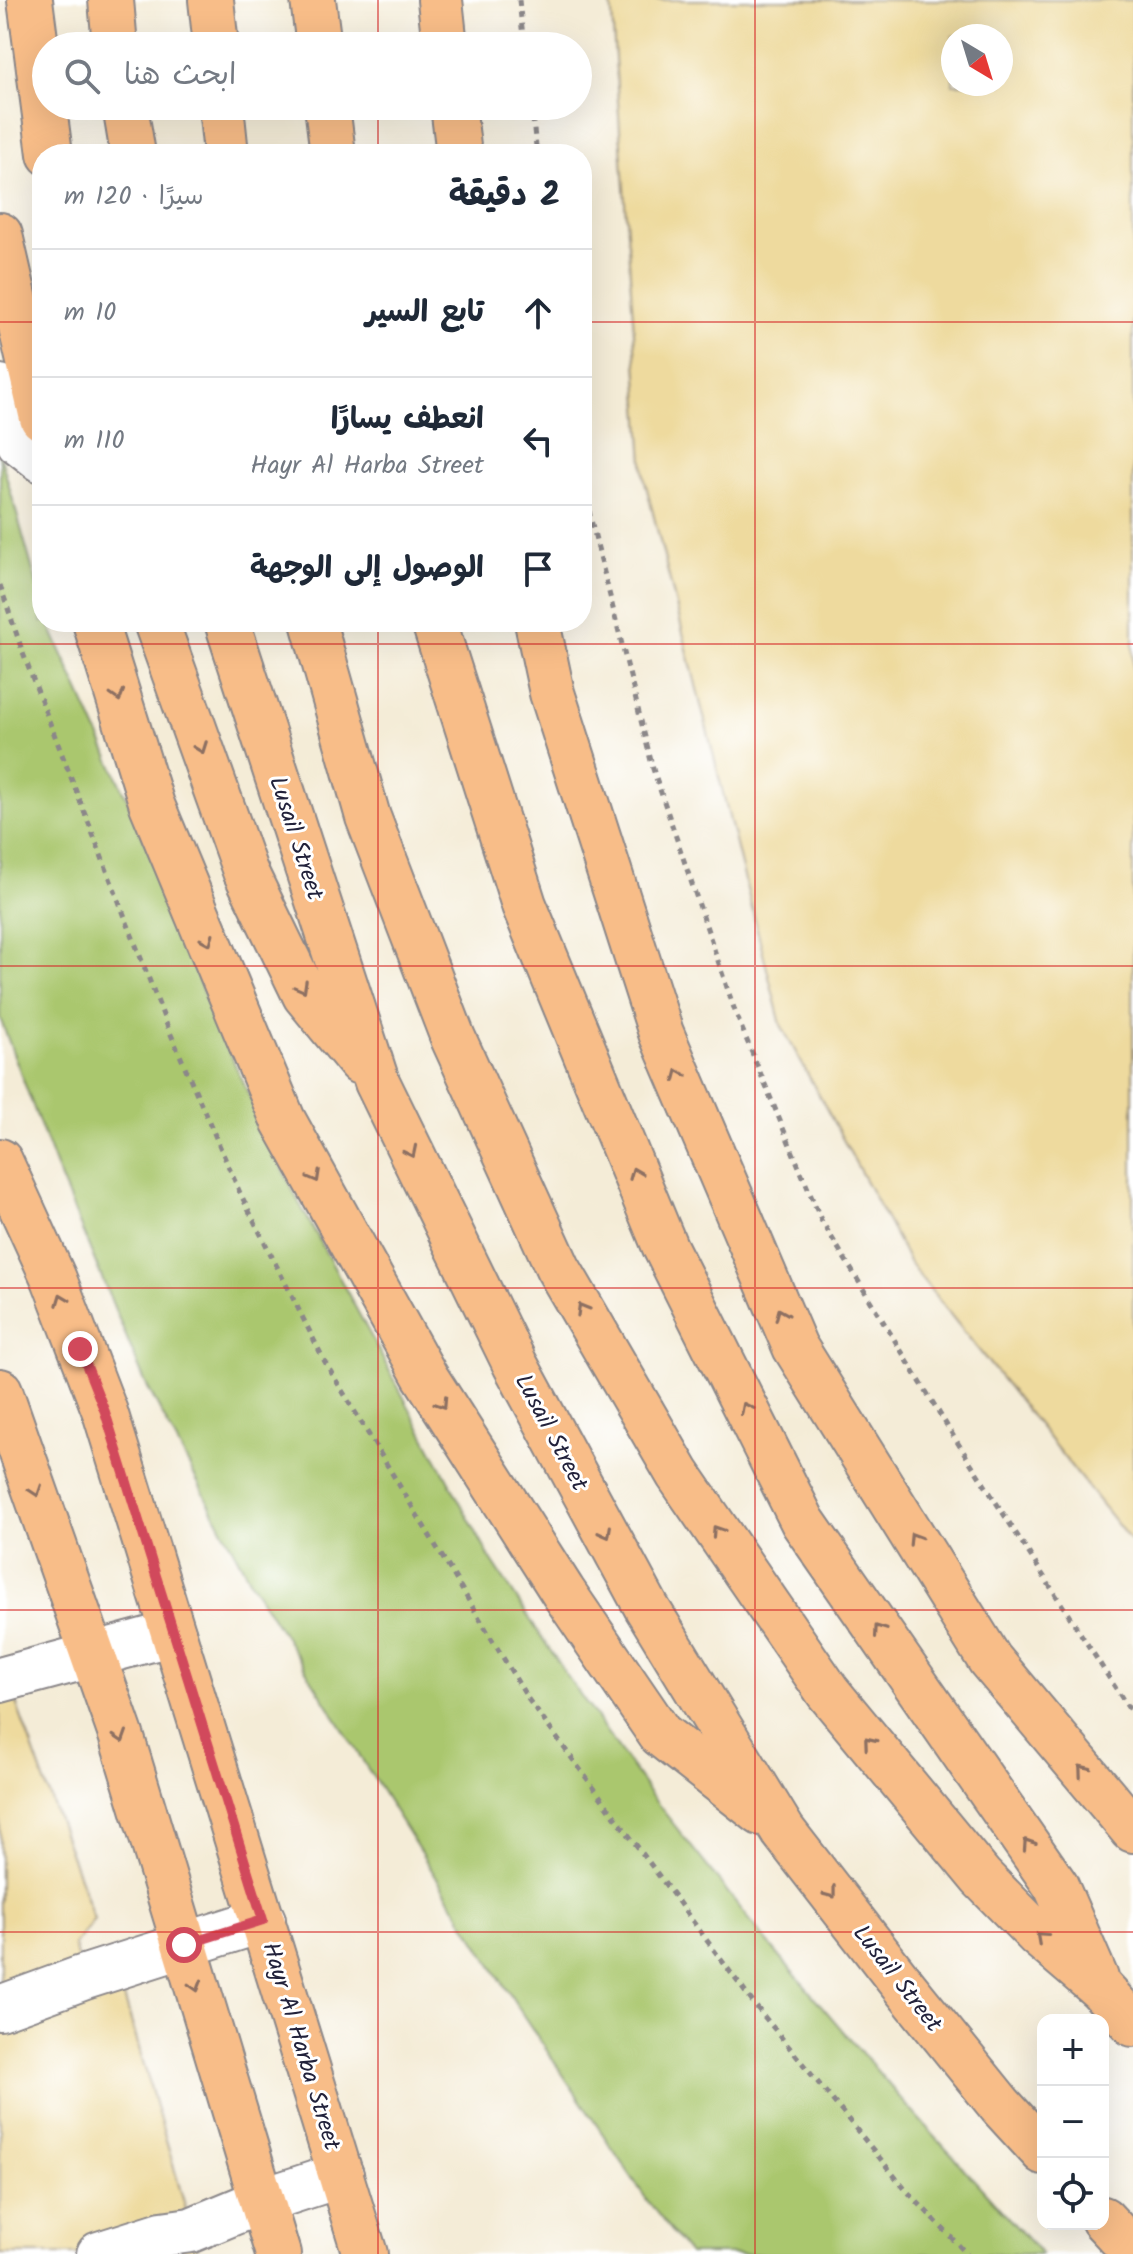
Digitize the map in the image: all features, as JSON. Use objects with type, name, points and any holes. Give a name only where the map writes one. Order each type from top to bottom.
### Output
[{"type":"main road","points":[[30,0],[34,32]]},
{"type":"main road","points":[[111,0],[114,32]]},
{"type":"main road","points":[[211,0],[214,32]]},
{"type":"main road","points":[[313,0],[317,32]]},
{"type":"main road","points":[[440,0],[443,32]]},
{"type":"main road","points":[[46,120],[49,144]]},
{"type":"main road","points":[[127,120],[131,144]]},
{"type":"main road","points":[[222,120],[225,144]]},
{"type":"main road","points":[[329,120],[332,144]]},
{"type":"main road","points":[[455,120],[458,144]]},
{"type":"main road","points":[[0,235],[32,374]]},
{"type":"main road","points":[[98,632],[152,805],[283,1120],[425,1376],[563,1592],[660,1734],[783,1831]]},
{"type":"main road","points":[[160,632],[252,885],[305,995],[377,1082]]},
{"type":"main road","name":"Lusail Street","points":[[230,632],[377,1082],[515,1364],[639,1594],[783,1831],[898,1979],[1000,2105],[1037,2145]]},
{"type":"main road","points":[[316,632],[368,817],[453,1038],[558,1268],[678,1474],[828,1692],[981,1877],[1038,1935],[1100,1988],[1133,2024]]},
{"type":"main road","points":[[437,632],[524,905],[665,1247],[803,1522],[1056,1886],[1100,1988]]},
{"type":"main road","points":[[539,632],[552,693],[661,1033],[795,1347],[990,1660],[1133,1830]]},
{"type":"main road","name":"Hayr Al Harba Street","points":[[0,1161],[54,1279],[105,1412],[365,2254]]},
{"type":"main road","points":[[0,1391],[121,1735],[278,2254]]},
{"type":"main road","points":[[1109,2225],[1133,2251]]},
{"type":"lane","points":[[0,387],[19,442],[32,452]]},
{"type":"lane","points":[[0,1680],[173,1633]]},
{"type":"lane","points":[[0,2008],[263,1920]]},
{"type":"lane","points":[[99,2254],[157,2244],[261,2201],[341,2175]]},
{"type":"path","points":[[519,0],[522,32]]},
{"type":"path","points":[[533,120],[536,144]]},
{"type":"path","points":[[592,524],[653,769],[736,1014],[821,1220],[954,1437],[1133,1715]]},
{"type":"green space","points":[[0,454],[32,568],[32,632],[52,632],[136,818],[210,1010],[294,1193],[490,1558],[565,1673],[656,1802],[769,1944],[901,2099],[1041,2254],[689,2254],[649,2203],[521,2012],[251,1583],[145,1382],[55,1165],[0,1018]]},
{"type":"sand","points":[[611,0],[1133,0],[1133,1544],[911,1265],[781,1025],[644,477]]},
{"type":"sand","points":[[0,1658],[94,1919],[74,1946],[89,2001],[123,1993],[199,2254],[0,2254]]},
{"type":"route","points":[[80,1349],[105,1412],[263,1920],[184,1945]]}]
